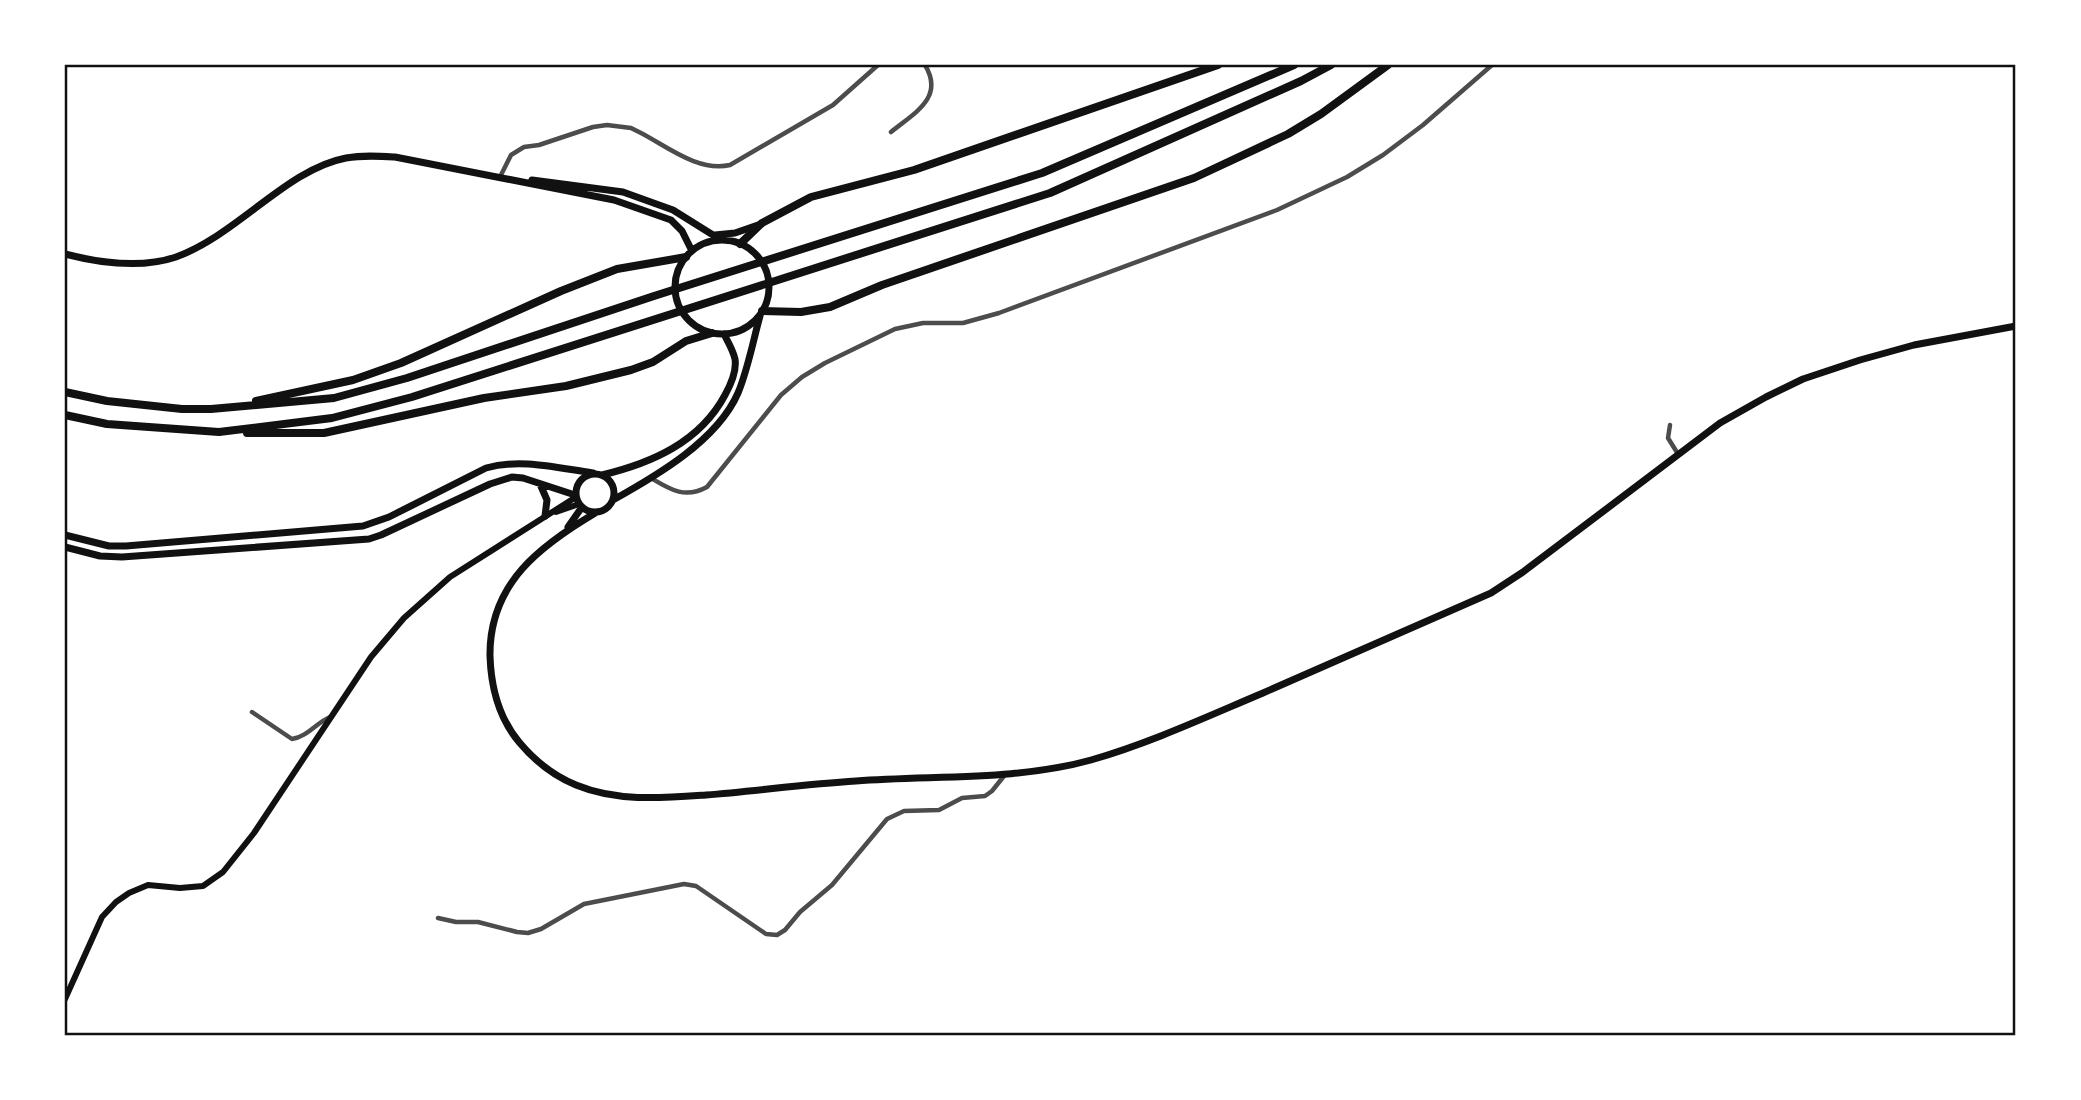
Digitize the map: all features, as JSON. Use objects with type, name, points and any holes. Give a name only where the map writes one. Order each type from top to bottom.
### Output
[{"type":"highway","points":[[740,244],[762,223],[811,197],[914,170],[1218,65]]},
{"type":"highway","points":[[65,392],[107,401],[182,410],[334,398],[407,378],[654,296],[1042,173],[1294,65]]},
{"type":"highway","points":[[219,432],[332,418],[412,397],[1050,193],[1301,81],[1331,65]]},
{"type":"highway","points":[[761,312],[801,312],[830,307],[882,285],[1194,178],[1288,134],[1321,114],[1388,65]]},
{"type":"highway","points":[[211,409],[353,380],[401,363],[561,291],[641,263],[689,254]]},
{"type":"highway","points":[[65,415],[107,424],[219,432],[303,435],[324,433],[484,398],[566,386],[643,366],[686,341],[712,333]]},
{"type":"main road","points":[[65,254],[119,264],[175,258],[238,224],[294,181],[321,166],[364,155],[394,156],[558,191],[614,200],[662,216],[677,225],[689,254]]},
{"type":"main road","points":[[500,177],[622,192],[673,210],[712,235],[740,244],[755,254],[764,268],[768,285],[742,381],[733,404],[724,417],[699,441],[652,478],[612,500],[607,508],[565,531],[531,558],[508,588],[494,623],[490,644],[490,669],[503,717],[514,736],[529,754],[575,785],[600,793],[631,797],[671,797],[825,783],[1049,769],[1090,760],[1164,735],[1492,593],[1720,423],[1803,379],[1914,345],[2016,326]]},
{"type":"main road","points":[[712,235],[735,233],[762,223]]},
{"type":"main road","points":[[722,240],[706,243],[689,254],[675,281],[679,306],[695,326],[712,333],[724,334],[744,328],[761,312]]},
{"type":"main road","points":[[65,535],[126,546],[349,528],[389,517],[499,464],[522,463],[602,475],[631,468],[684,443],[704,425],[723,399],[735,370],[733,354],[724,334]]},
{"type":"main road","points":[[565,531],[578,501],[580,481],[593,473]]},
{"type":"main road","points":[[602,475],[612,485],[612,500]]},
{"type":"main road","points":[[65,547],[100,556],[122,557],[357,540],[381,535],[502,480],[523,478],[539,483],[597,512]]},
{"type":"main road","points":[[539,483],[547,500],[545,516]]},
{"type":"main road","points":[[65,999],[102,917],[130,893],[148,886],[203,886],[223,872],[254,833],[331,716],[388,636],[423,600],[450,577],[545,516],[578,501]]},
{"type":"street","points":[[500,177],[506,162],[517,150],[607,125],[631,128],[701,164],[712,167],[730,165],[833,105],[878,65]]},
{"type":"street","points":[[891,132],[925,103],[930,94],[930,74],[925,65]]},
{"type":"street","points":[[652,478],[681,494],[697,492],[707,487],[766,412],[802,377],[895,329],[923,323],[963,323],[988,316],[1277,210],[1347,177],[1383,155],[1423,125],[1492,65]]},
{"type":"street","points":[[1670,425],[1668,438],[1678,454]]},
{"type":"street","points":[[252,712],[292,739],[304,736],[319,722],[331,716]]},
{"type":"street","points":[[438,918],[456,922],[478,922],[528,933],[541,929],[584,904],[684,884],[696,886],[766,934],[777,935],[832,885],[887,819],[904,811],[939,810],[962,799],[985,796],[1005,773]]}]
